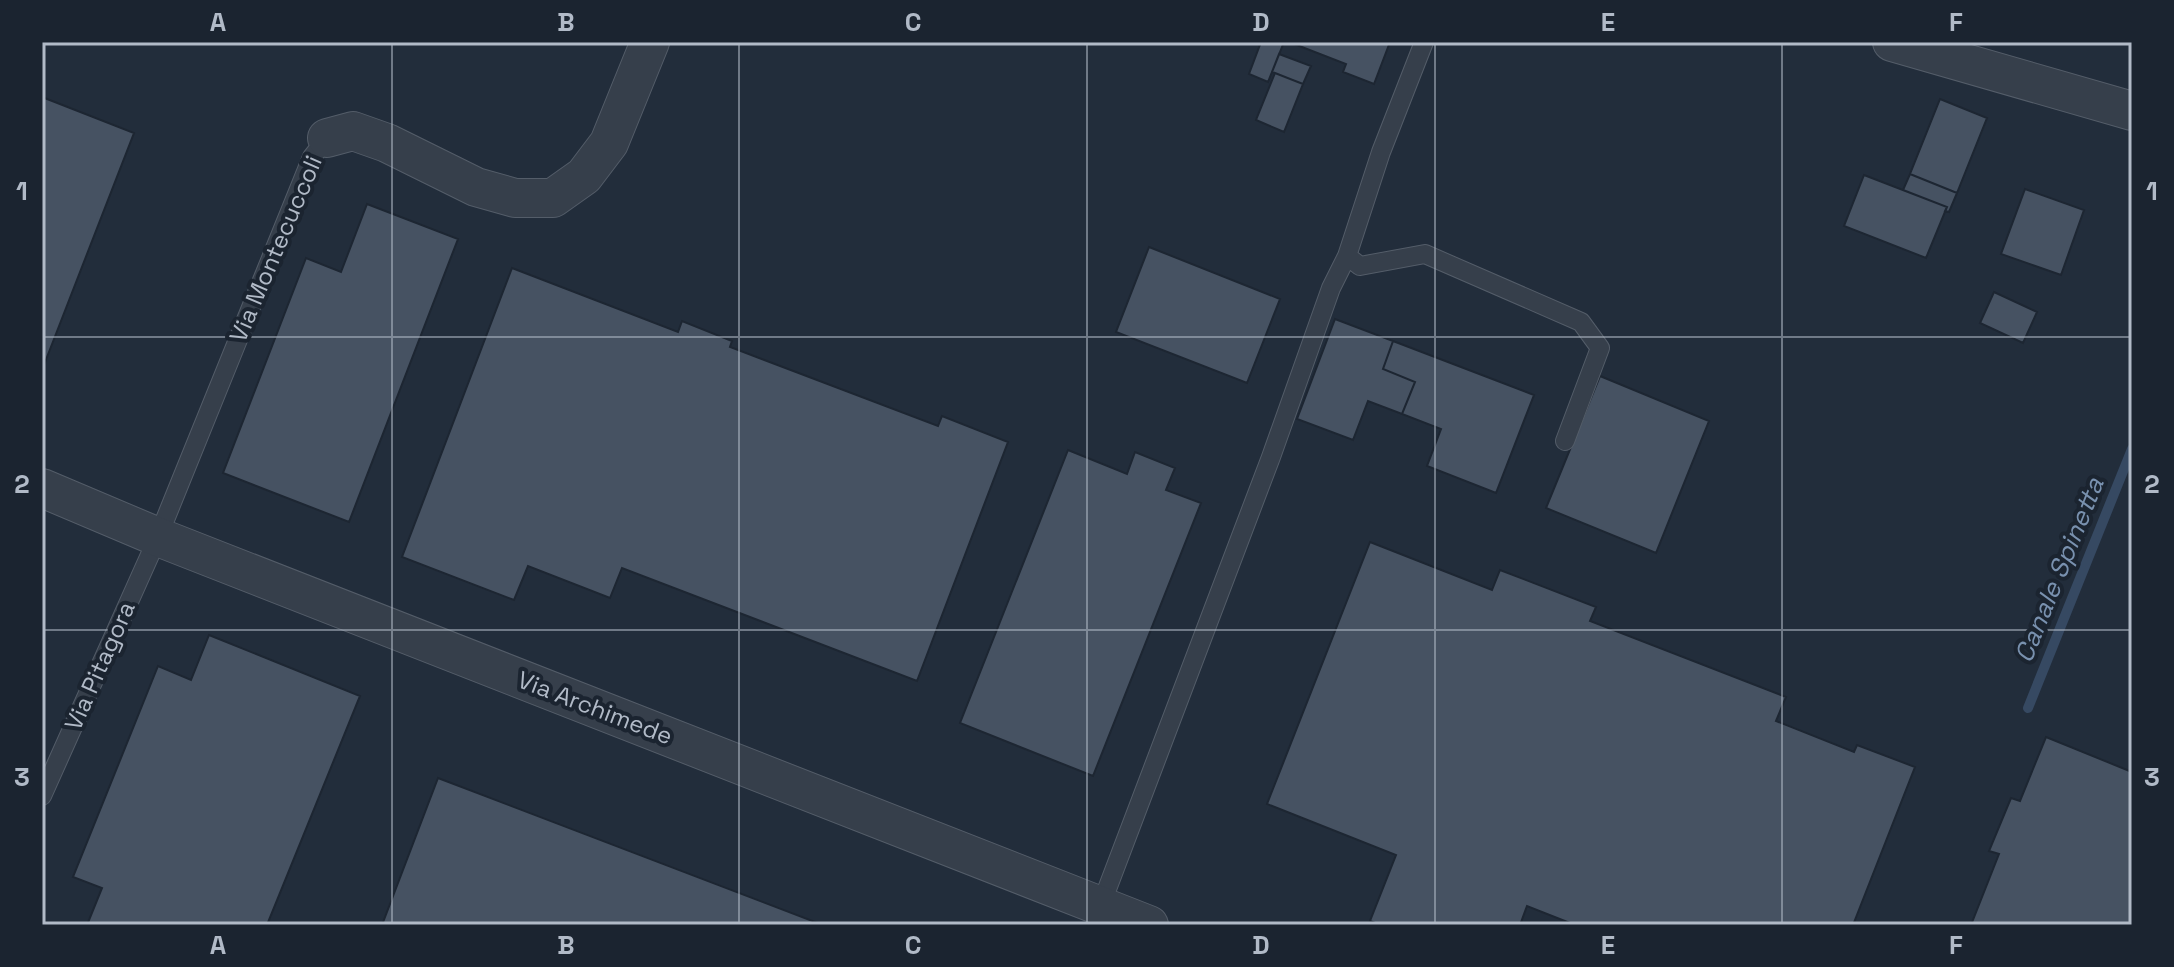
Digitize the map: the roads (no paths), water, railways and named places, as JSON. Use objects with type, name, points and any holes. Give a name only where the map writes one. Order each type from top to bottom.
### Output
[{"type":"street","name":"Via Montecuccoli","points":[[327,138],[353,131],[387,143],[476,187],[515,198],[553,198],[584,176],[609,143],[650,42]]},
{"type":"street","points":[[1892,42],[2132,111]]},
{"type":"street","name":"Via Archimede","points":[[42,488],[158,537],[1149,925]]},
{"type":"lane","points":[[1101,905],[1271,457],[1331,288],[1348,254],[1381,152],[1424,42]]},
{"type":"lane","name":"Via Montecuccoli","points":[[158,537],[312,157],[327,138]]},
{"type":"lane","points":[[1348,254],[1360,266],[1425,254],[1581,322],[1600,348],[1565,441]]},
{"type":"lane","name":"Via Pitagora","points":[[42,796],[158,537]]},
{"type":"waterway","name":"Canale Spinetta","points":[[2028,708],[2132,449]]}]
